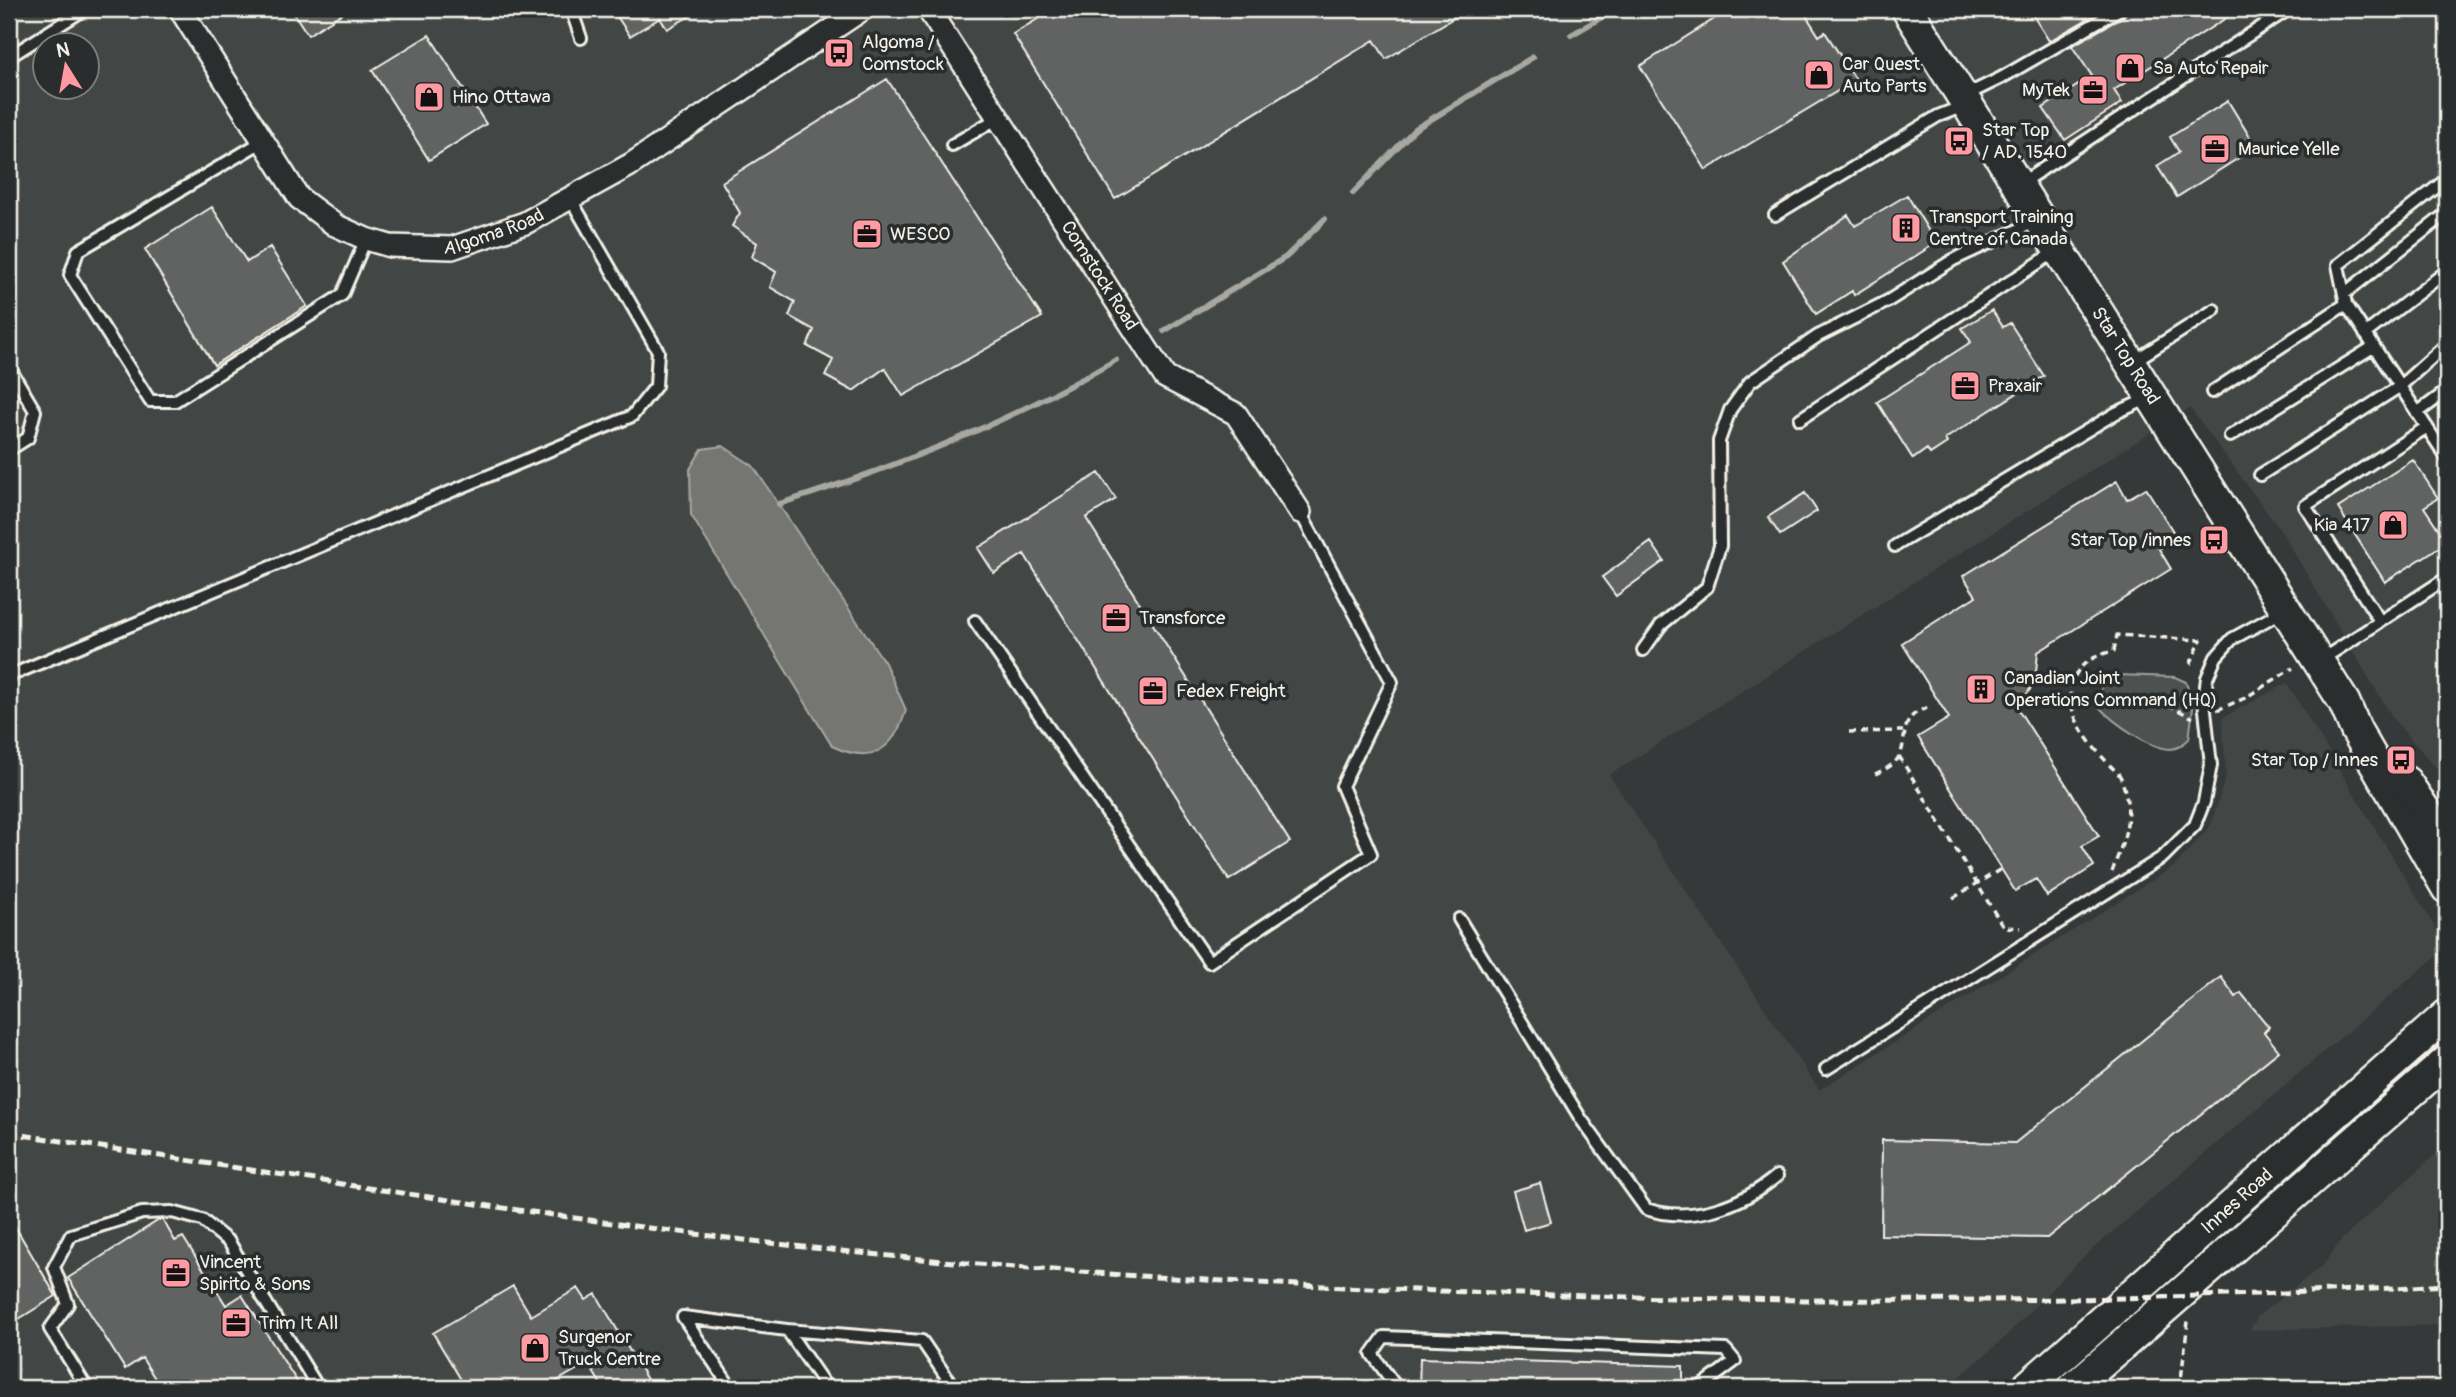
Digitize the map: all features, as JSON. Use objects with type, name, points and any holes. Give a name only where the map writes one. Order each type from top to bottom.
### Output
[{"type":"street","name":"Algoma Road","points":[[180,9],[299,198],[335,225],[366,239],[390,246],[452,248],[525,223],[630,165],[863,9]]},
{"type":"street","name":"Comstock Road","points":[[928,9],[1165,377],[1236,414],[1300,512]]},
{"type":"street","name":"Star Top Road","points":[[1907,9],[2286,609],[2307,664],[2366,722],[2447,843]]},
{"type":"street","name":"Star Top Road","points":[[2344,702],[2356,730],[2447,888]]},
{"type":"street","name":"Innes Road","points":[[2026,1388],[2447,1015]]},
{"type":"street","name":"Innes Road","points":[[2073,1388],[2447,1061]]},
{"type":"lane","points":[[9,57],[85,9]]},
{"type":"lane","points":[[571,9],[581,38]]},
{"type":"lane","points":[[1775,215],[2120,9]]},
{"type":"lane","points":[[2017,185],[2289,9]]},
{"type":"lane","points":[[952,145],[998,118]]},
{"type":"lane","points":[[263,141],[78,251],[70,275],[150,401],[175,401],[342,295],[366,239]]},
{"type":"lane","points":[[2447,179],[2338,265],[2345,299],[2373,347],[2447,458]]},
{"type":"lane","points":[[9,676],[632,416],[656,386],[658,351],[570,198]]},
{"type":"lane","points":[[2212,392],[2345,299],[2447,213]]},
{"type":"lane","points":[[1643,650],[1661,625],[1707,587],[1720,546],[1719,441],[1730,410],[1750,383],[1818,337],[1888,301],[1953,260],[2040,219]]},
{"type":"lane","points":[[1800,419],[2059,250]]},
{"type":"lane","points":[[2365,334],[2447,271]]},
{"type":"lane","points":[[2130,364],[2214,310]]},
{"type":"lane","points":[[2260,475],[2399,387],[2447,344]]},
{"type":"lane","points":[[2230,436],[2373,347]]},
{"type":"lane","points":[[9,367],[35,411],[29,438],[9,450]]},
{"type":"lane","points":[[2417,413],[2447,391]]},
{"type":"lane","points":[[1895,546],[2116,413],[2151,397]]},
{"type":"lane","points":[[2380,621],[2305,506],[2427,426]]},
{"type":"lane","points":[[975,621],[1209,961],[1371,854],[1342,786],[1392,682],[1300,512]]},
{"type":"lane","points":[[2307,664],[2447,578]]},
{"type":"lane","points":[[1826,1069],[2163,857],[2196,825],[2211,774],[2211,741],[2204,701],[2210,671],[2216,657],[2232,639],[2286,609]]},
{"type":"lane","points":[[1459,919],[1581,1119],[1646,1209],[1662,1214],[1707,1212],[1745,1197],[1777,1176]]},
{"type":"lane","points":[[87,1388],[50,1329],[68,1304],[54,1267],[71,1235],[142,1213],[172,1212],[202,1220],[229,1242],[316,1388]]},
{"type":"lane","points":[[731,1388],[683,1317],[787,1330],[922,1341],[954,1388]]},
{"type":"lane","points":[[787,1330],[827,1388]]},
{"type":"lane","points":[[1397,1388],[1372,1354],[1384,1336],[1726,1350],[1735,1361],[1699,1388]]},
{"type":"path","points":[[2105,880],[2125,842],[2130,813],[2120,775],[2077,721],[2071,707],[2070,687],[2077,672],[2090,659],[2115,651],[2117,635],[2201,640],[2189,667]]},
{"type":"path","points":[[2217,710],[2307,664]]},
{"type":"path","points":[[2036,679],[2070,687]]},
{"type":"path","points":[[2098,696],[2124,705],[2163,702],[2195,719]]},
{"type":"path","points":[[1875,774],[1894,763],[1899,756],[1907,722],[1930,707]]},
{"type":"path","points":[[1849,732],[1903,731]]},
{"type":"path","points":[[1899,756],[2004,927],[2013,930],[2034,926]]},
{"type":"path","points":[[1954,898],[2001,869]]},
{"type":"path","points":[[2180,1388],[2188,1319]]},
{"type":"shaded area","points":[[9,9],[2447,9],[2447,780],[2394,720],[2281,531],[2190,408],[1609,775],[1819,1090],[2175,866],[2211,825],[2226,776],[2222,718],[2287,683],[2447,947],[2081,1259],[2001,1341],[1947,1388],[9,1388]]},
{"type":"shaded area","points":[[723,446],[753,466],[885,663],[906,710],[895,735],[880,750],[859,754],[832,746],[691,515],[690,469],[702,449]]},
{"type":"shaded area","points":[[2118,675],[2175,677],[2186,682],[2193,708],[2189,739],[2176,748],[2161,748],[2122,727],[2105,713],[2099,707],[2101,691],[2108,681]]},
{"type":"shaded area","points":[[2447,1144],[2447,1325],[2250,1330],[2258,1316],[2323,1265],[2342,1239]]},
{"type":"building","points":[[291,9],[349,9],[308,35]]},
{"type":"building","points":[[612,9],[702,9],[667,29],[660,18],[630,36]]},
{"type":"building","points":[[1054,9],[1468,9],[1386,59],[1374,40],[1115,199],[1013,34]]},
{"type":"building","points":[[1730,9],[1802,9],[1819,36],[1825,32],[1856,80],[1706,170],[1640,66]]},
{"type":"building","points":[[2029,9],[2105,9],[2049,41]]},
{"type":"building","points":[[2128,9],[2240,9],[2114,90],[2122,103],[2065,140],[2043,108],[2092,76],[2072,46],[2124,16]]},
{"type":"building","name":"Hino Ottawa","points":[[429,35],[486,124],[429,160],[372,70]]},
{"type":"building","name":"WESCO","points":[[887,79],[1042,317],[903,396],[885,368],[853,391],[825,376],[833,360],[807,346],[814,330],[789,316],[795,302],[770,287],[776,272],[752,257],[757,243],[732,226],[740,213],[722,182]]},
{"type":"building","name":"Maurice Yelle","points":[[2228,101],[2256,147],[2177,197],[2157,166],[2179,152],[2170,137]]},
{"type":"building","points":[[1907,195],[1936,243],[1854,295],[1852,291],[1816,314],[1783,261],[1848,215],[1855,226]]},
{"type":"building","points":[[212,207],[247,262],[270,247],[307,306],[214,365],[145,249]]},
{"type":"building","name":"Praxair","points":[[1992,310],[2003,327],[2010,323],[2044,376],[1945,439],[1947,443],[1930,454],[1927,449],[1913,459],[1877,402],[1971,342],[1962,328]]},
{"type":"building","name":"Kia 417","points":[[2413,460],[2438,498],[2424,507],[2447,542],[2385,582],[2338,508]]},
{"type":"building","points":[[1099,473],[1116,499],[1086,518],[1290,842],[1229,880],[1024,554],[994,573],[978,548]]},
{"type":"building","name":"Canadian Joint Operations Command (HQ)","points":[[2117,481],[2127,499],[2146,488],[2177,538],[2159,549],[2171,569],[2038,652],[2035,681],[2018,709],[2099,836],[2082,846],[2094,866],[2047,896],[2036,879],[2015,891],[1918,737],[1949,718],[1902,643],[1976,596],[1963,576]]},
{"type":"building","points":[[1805,493],[1817,511],[1780,535],[1768,517]]},
{"type":"building","points":[[1651,542],[1664,561],[1616,596],[1602,577]]},
{"type":"building","points":[[2221,977],[2236,997],[2241,993],[2269,1027],[2264,1032],[2279,1051],[2047,1238],[1881,1235],[1882,1140],[2015,1143]]},
{"type":"building","points":[[1540,1183],[1551,1222],[1524,1230],[1513,1191]]},
{"type":"building","points":[[9,1216],[56,1296],[9,1325]]},
{"type":"building","points":[[163,1220],[175,1241],[183,1237],[226,1305],[242,1295],[301,1388],[161,1388],[142,1358],[125,1369],[68,1278]]},
{"type":"building","name":"Surgenor Truck Centre","points":[[513,1286],[531,1316],[578,1288],[586,1300],[596,1294],[652,1388],[603,1388],[588,1363],[545,1388],[466,1388],[433,1333]]},
{"type":"building","points":[[1420,1358],[1683,1366],[1683,1388],[1419,1388]]},
{"type":"waterway","points":[[1571,35],[1616,9]]},
{"type":"waterway","points":[[1353,193],[1415,129],[1533,57]]},
{"type":"waterway","points":[[1164,331],[1286,257],[1325,219]]},
{"type":"waterway","points":[[779,504],[866,475],[952,441],[1035,403],[1116,360]]},
{"type":"railway","points":[[9,1133],[410,1194],[712,1236],[902,1257],[1168,1278],[1525,1294],[1871,1300],[2101,1298],[2447,1285]]},
{"type":"place","name":"Algoma / Comstock","points":[[839,53]]},
{"type":"place","name":"Sa Auto Repair","points":[[2130,68]]},
{"type":"place","name":"Car Quest Auto Parts","points":[[1819,75]]},
{"type":"place","name":"MyTek","points":[[2093,90]]},
{"type":"place","name":"Hino Ottawa","points":[[429,97]]},
{"type":"place","name":"Star Top / AD. 1540","points":[[1959,141]]},
{"type":"place","name":"Maurice Yelle","points":[[2215,149]]},
{"type":"place","name":"Transport Training Centre of Canada","points":[[1906,228]]},
{"type":"place","name":"WESCO","points":[[867,234]]},
{"type":"place","name":"Praxair","points":[[1965,386]]},
{"type":"place","name":"Kia 417","points":[[2393,525]]},
{"type":"place","name":"Star Top /innes","points":[[2214,540]]},
{"type":"place","name":"Transforce","points":[[1116,618]]},
{"type":"place","name":"Canadian Joint Operations Command (HQ)","points":[[1981,689]]},
{"type":"place","name":"Fedex Freight","points":[[1153,691]]},
{"type":"place","name":"Star Top / Innes","points":[[2401,760]]},
{"type":"place","name":"Vincent Spirito & Sons","points":[[176,1273]]},
{"type":"place","name":"Trim It All","points":[[236,1323]]},
{"type":"place","name":"Surgenor Truck Centre","points":[[535,1348]]}]
